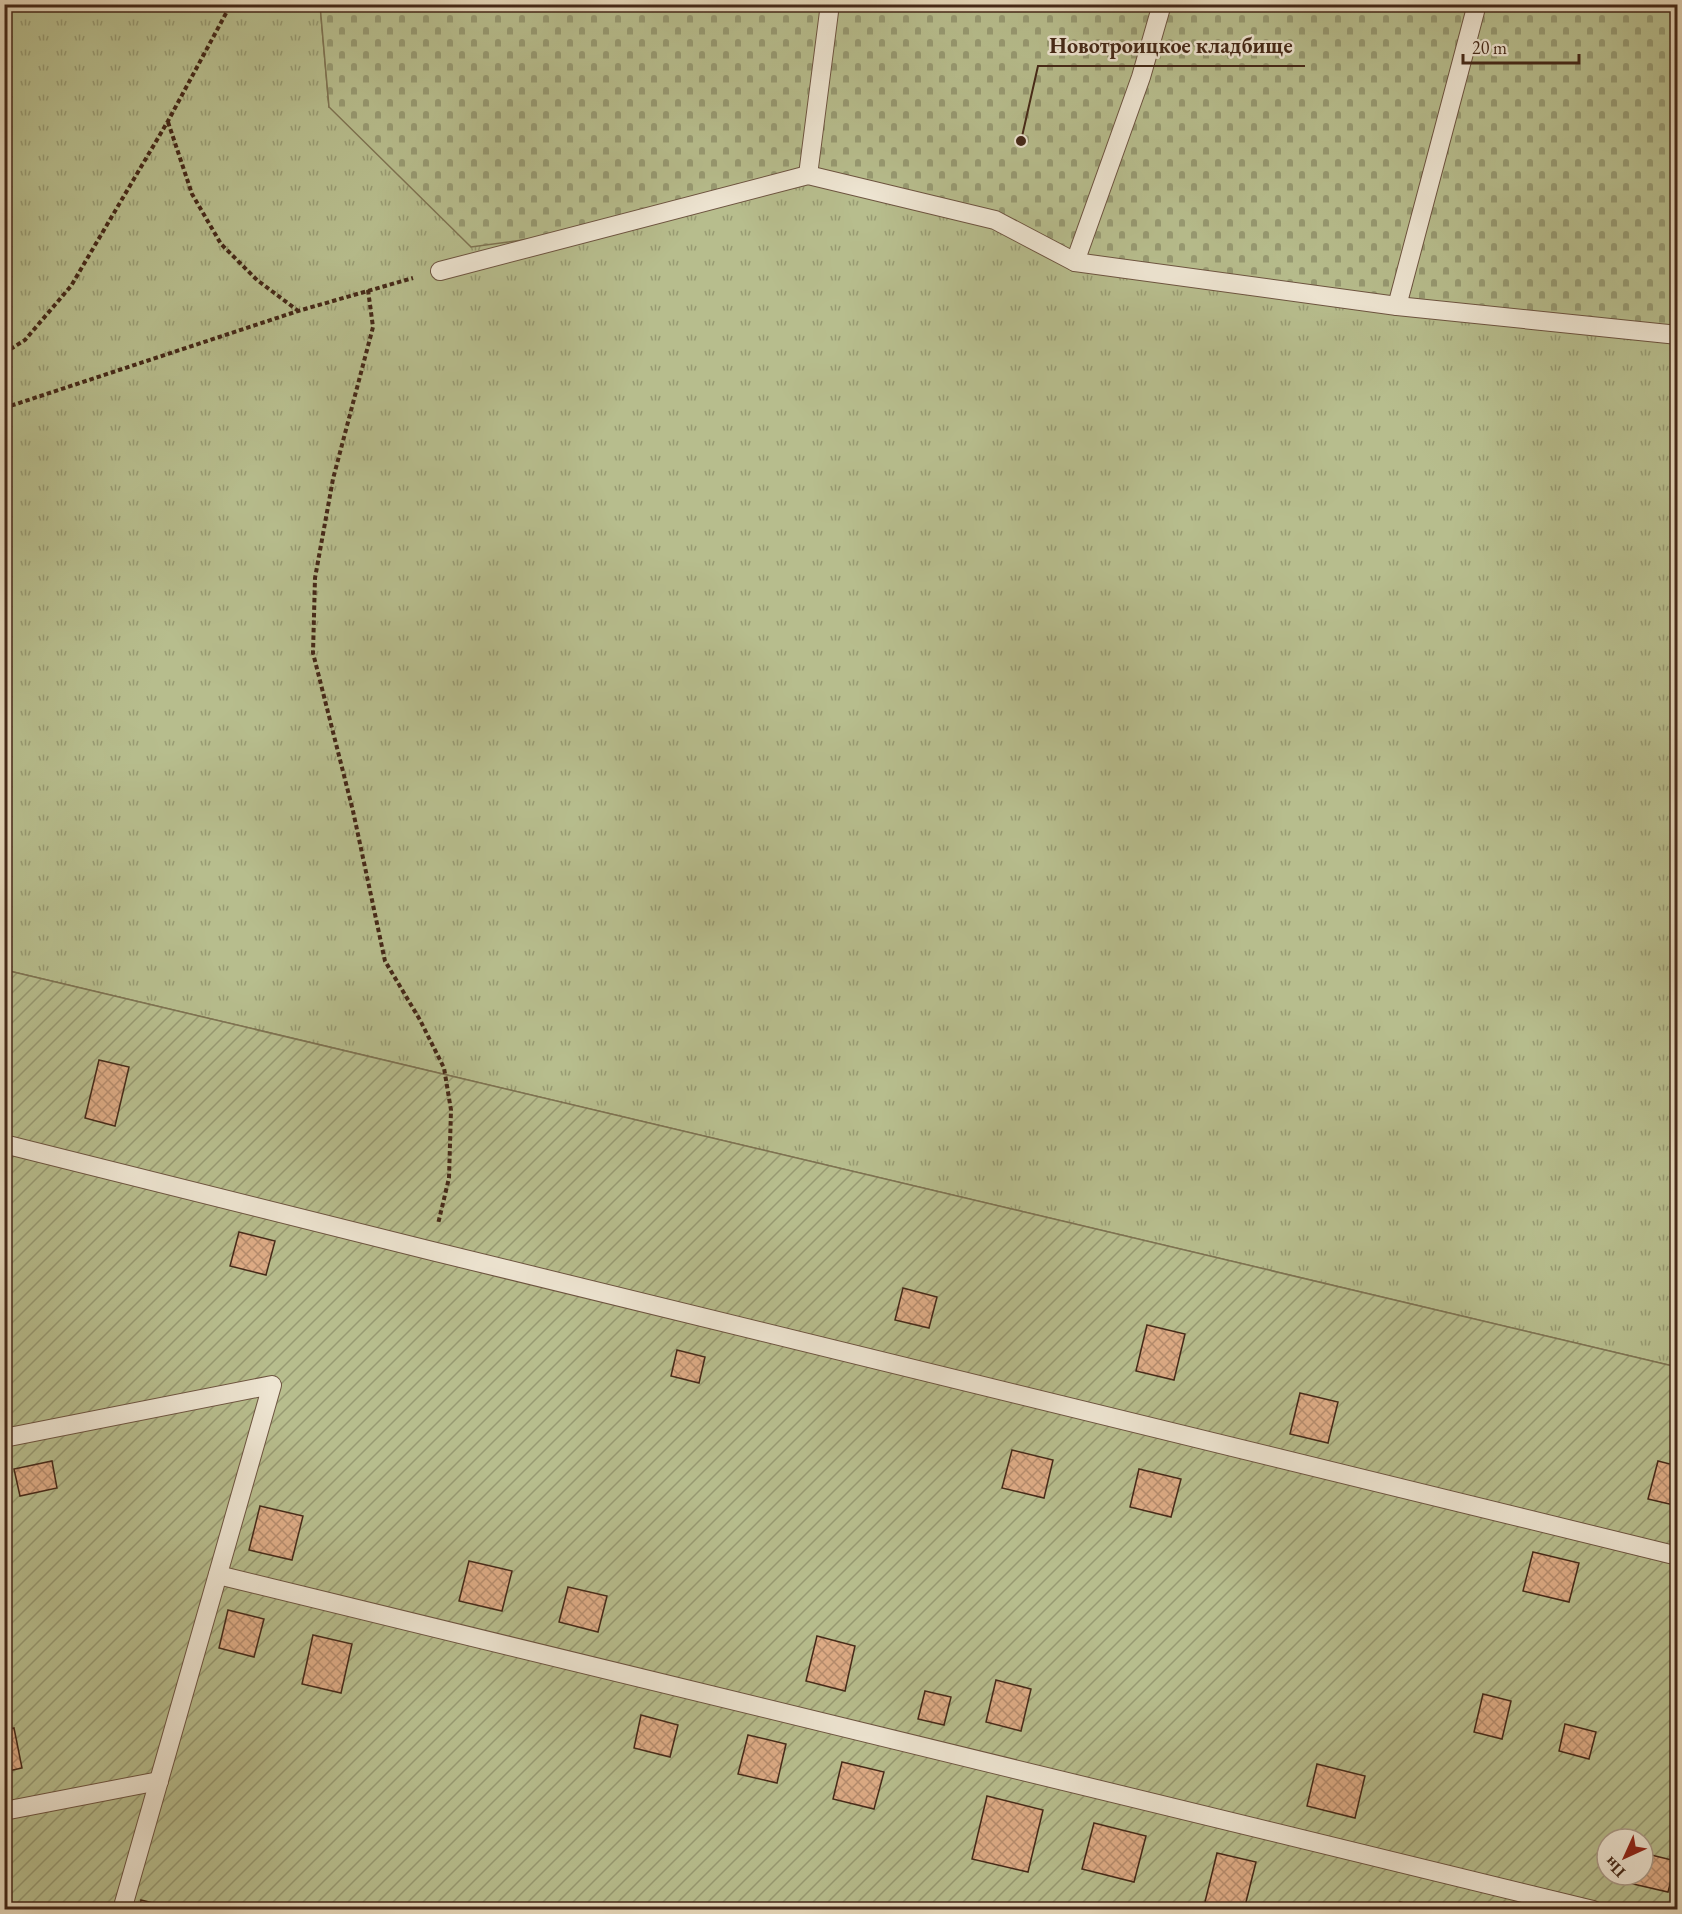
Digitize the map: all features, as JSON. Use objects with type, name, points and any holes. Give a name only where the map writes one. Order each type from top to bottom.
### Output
[{"type":"lane","points":[[808,175],[830,4]]},
{"type":"lane","points":[[1075,262],[1141,77],[1162,4]]},
{"type":"lane","points":[[1397,306],[1477,4]]},
{"type":"lane","points":[[440,271],[808,175],[995,220],[1075,262],[1397,306],[1677,335]]},
{"type":"lane","points":[[4,1144],[1677,1556]]},
{"type":"lane","points":[[4,1438],[272,1385],[122,1910]]},
{"type":"lane","points":[[218,1575],[1593,1910]]},
{"type":"lane","points":[[4,1811],[159,1781]]},
{"type":"path","points":[[4,353],[25,340],[71,286],[168,121],[231,4]]},
{"type":"path","points":[[168,121],[192,194],[221,244],[257,280],[298,311]]},
{"type":"path","points":[[4,408],[298,311],[440,271]]},
{"type":"path","points":[[368,290],[373,327],[329,501],[315,578],[313,653],[354,811],[385,961],[420,1020],[444,1068],[451,1110],[449,1178],[432,1251]]},
{"type":"green space","points":[[5,5],[320,5],[329,107],[808,175],[1677,335],[1677,1367],[5,970]]},
{"type":"green space","points":[[320,5],[1677,5],[1677,335],[1075,262],[995,220],[808,175],[602,229],[471,247],[329,107]]},
{"type":"green space","points":[[5,970],[1677,1367],[1677,1909],[5,1910]]},
{"type":"building","points":[[99,1060],[129,1067],[115,1126],[85,1118]]},
{"type":"building","points":[[239,1232],[275,1241],[266,1275],[230,1266]]},
{"type":"building","points":[[903,1288],[937,1297],[929,1328],[895,1320]]},
{"type":"building","points":[[1147,1325],[1185,1334],[1174,1380],[1136,1371]]},
{"type":"building","points":[[677,1350],[705,1357],[699,1383],[671,1376]]},
{"type":"building","points":[[1300,1393],[1338,1402],[1328,1443],[1290,1434]]},
{"type":"building","points":[[1012,1450],[1053,1460],[1044,1498],[1002,1488]]},
{"type":"building","points":[[52,1461],[57,1488],[20,1496],[14,1469]]},
{"type":"building","points":[[1658,1461],[1678,1466],[1678,1506],[1648,1499]]},
{"type":"building","points":[[1139,1469],[1181,1479],[1171,1517],[1130,1507]]},
{"type":"building","points":[[260,1506],[303,1516],[292,1560],[249,1550]]},
{"type":"building","points":[[1533,1552],[1579,1563],[1569,1602],[1523,1591]]},
{"type":"building","points":[[469,1561],[512,1571],[502,1611],[459,1601]]},
{"type":"building","points":[[568,1587],[607,1596],[598,1632],[559,1622]]},
{"type":"building","points":[[1678,1607],[1678,1637],[1671,1635]]},
{"type":"building","points":[[228,1610],[264,1619],[254,1657],[219,1648]]},
{"type":"building","points":[[313,1635],[352,1644],[341,1693],[302,1684]]},
{"type":"building","points":[[817,1636],[855,1646],[845,1691],[806,1681]]},
{"type":"building","points":[[996,1680],[1031,1689],[1021,1731],[986,1722]]},
{"type":"building","points":[[925,1691],[951,1697],[944,1725],[918,1719]]},
{"type":"building","points":[[1483,1694],[1511,1701],[1502,1739],[1474,1732]]},
{"type":"building","points":[[641,1715],[678,1725],[670,1757],[634,1748]]},
{"type":"building","points":[[1565,1724],[1596,1732],[1589,1759],[1559,1751]]},
{"type":"building","points":[[14,1728],[22,1768],[4,1772],[4,1730]]},
{"type":"building","points":[[748,1735],[786,1744],[777,1783],[738,1774]]},
{"type":"building","points":[[842,1762],[884,1772],[874,1809],[833,1799]]},
{"type":"building","points":[[1317,1764],[1365,1776],[1355,1818],[1307,1806]]},
{"type":"building","points":[[987,1796],[1043,1810],[1028,1872],[972,1859]]},
{"type":"building","points":[[1094,1823],[1146,1836],[1134,1882],[1082,1869]]},
{"type":"building","points":[[1217,1853],[1256,1862],[1244,1910],[1220,1910],[1204,1906]]},
{"type":"building","points":[[1655,1856],[1676,1861],[1668,1892],[1646,1887],[1655,1887]]},
{"type":"building","points":[[141,1900],[181,1910],[139,1910]]},
{"type":"building","points":[[1400,1902],[1433,1910],[1398,1910]]},
{"type":"place","name":"Новотроицкое кладбище","points":[[1021,141]]}]
